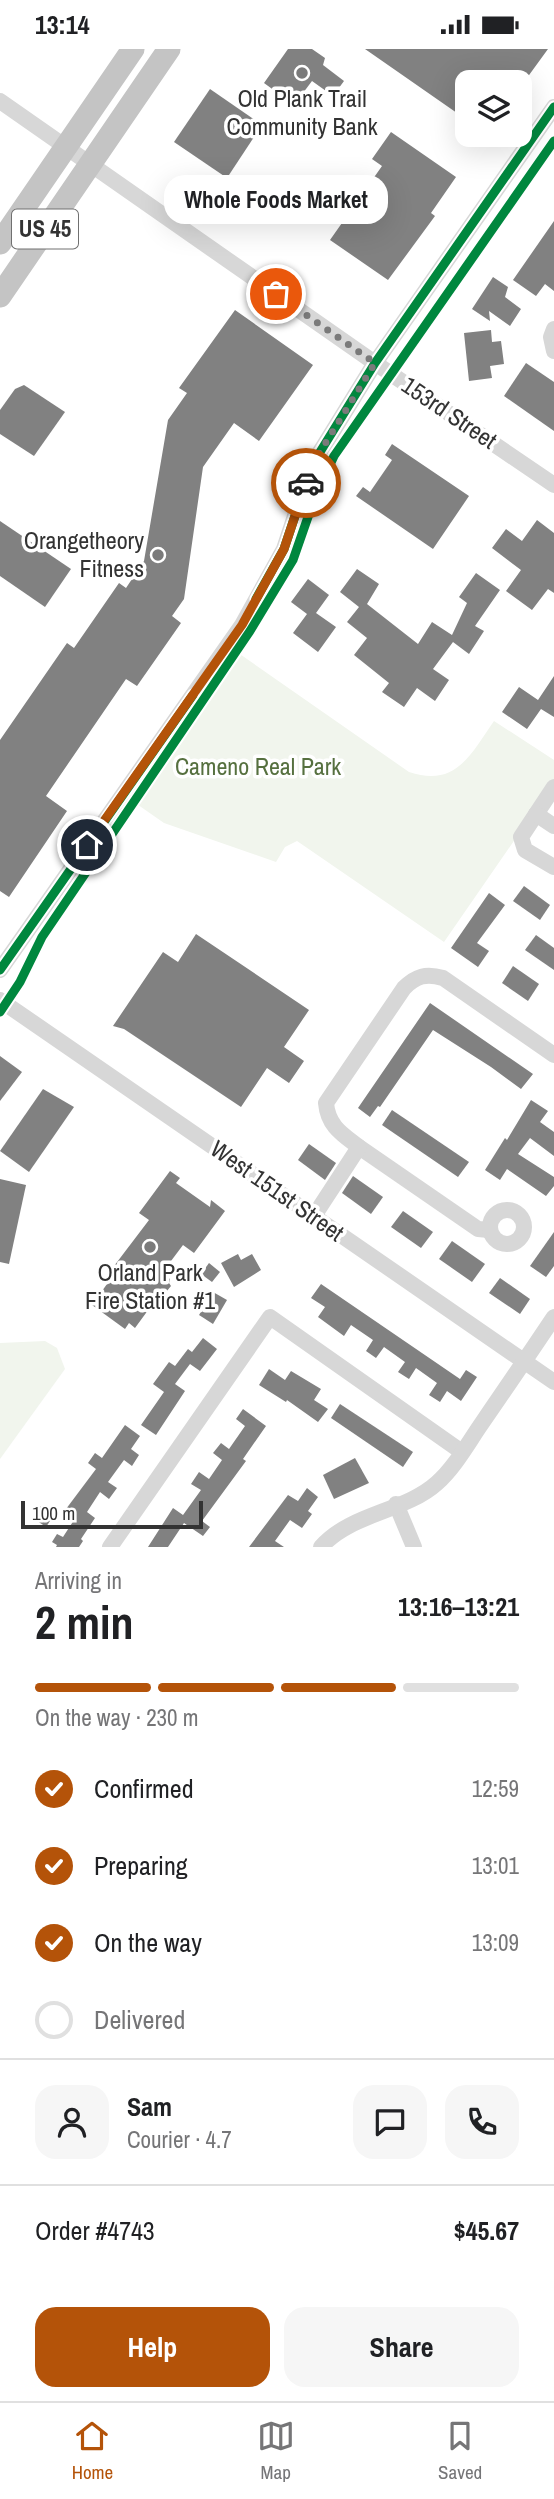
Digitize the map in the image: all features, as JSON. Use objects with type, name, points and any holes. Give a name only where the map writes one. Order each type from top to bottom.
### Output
[{"type":"highway","name":"US 45","points":[[0,243],[134,49]]},
{"type":"highway","name":"US 45","points":[[0,296],[169,49]]},
{"type":"street","name":"153rd Street","points":[[0,101],[554,485]]},
{"type":"street","points":[[0,970],[242,625],[284,549],[312,465],[375,363],[554,107]]},
{"type":"street","points":[[554,329],[551,337],[554,351]]},
{"type":"street","points":[[554,786],[521,837],[525,850],[554,867]]},
{"type":"street","points":[[536,814],[554,826]]},
{"type":"street","points":[[489,1230],[478,1229],[334,1128],[327,1116],[326,1103],[404,988],[414,978],[426,975],[443,978],[554,1055]]},
{"type":"street","name":"West 151st Street","points":[[0,1000],[554,1382]]},
{"type":"street","points":[[314,1216],[359,1147]]},
{"type":"street","points":[[110,1547],[270,1317],[462,1452]]},
{"type":"street","points":[[321,1547],[351,1525],[420,1496],[439,1482],[554,1317]]},
{"type":"street","points":[[396,1504],[414,1547]]},
{"type":"green space","name":"Cameno Real Park","points":[[234,650],[409,772],[425,776],[450,772],[469,756],[494,721],[554,760],[554,783],[444,942],[297,841],[285,847],[276,862],[164,823],[131,800]]},
{"type":"green space","points":[[45,1341],[57,1348],[65,1369],[0,1459],[0,1343]]},
{"type":"building","name":"Old Plank Trail Community Bank","points":[[288,49],[312,49],[325,58],[323,65],[344,81],[333,96],[312,81],[294,105],[264,83]]},
{"type":"building","points":[[365,49],[548,49],[532,71],[455,70],[455,112]]},
{"type":"building","points":[[210,89],[262,125],[227,178],[174,142]]},
{"type":"building","points":[[391,132],[456,177],[431,213],[435,216],[388,280],[330,240],[382,166],[372,159]]},
{"type":"building","points":[[554,221],[554,291],[545,284],[536,296],[513,280]]},
{"type":"building","points":[[493,277],[508,287],[505,297],[521,309],[510,326],[489,311],[490,321],[472,309]]},
{"type":"building","points":[[235,310],[313,365],[259,441],[234,423],[203,467],[184,599],[172,616],[181,623],[137,686],[126,679],[46,796],[67,811],[9,897],[0,891],[0,740],[67,643],[74,648],[119,583],[126,588],[144,561],[168,420],[187,393],[179,388]]},
{"type":"building","points":[[491,330],[492,342],[501,341],[504,364],[490,366],[492,378],[469,381],[464,333]]},
{"type":"building","points":[[526,363],[554,382],[554,431],[504,396]]},
{"type":"building","points":[[24,385],[65,412],[34,456],[0,434],[0,410],[15,389]]},
{"type":"building","points":[[392,444],[469,496],[433,549],[356,496],[363,487],[370,492],[392,460],[385,455]]},
{"type":"building","points":[[537,520],[554,533],[554,593],[548,589],[532,610],[506,591],[521,570],[492,548],[506,529],[522,541]]},
{"type":"building","points":[[0,521],[71,569],[45,607],[0,576]]},
{"type":"building","points":[[357,569],[379,584],[367,604],[418,644],[432,622],[452,635],[467,603],[459,597],[476,573],[500,590],[475,626],[484,631],[469,654],[453,642],[433,669],[449,680],[435,701],[417,688],[404,707],[382,692],[389,683],[354,655],[367,638],[347,622],[359,607],[340,592]]},
{"type":"building","points":[[308,579],[329,595],[316,613],[336,627],[318,652],[293,633],[307,614],[291,602]]},
{"type":"building","points":[[554,676],[554,717],[541,709],[527,729],[502,712],[519,687],[538,700]]},
{"type":"building","points":[[524,886],[550,905],[540,920],[513,901]]},
{"type":"building","points":[[489,893],[505,905],[477,943],[489,951],[478,967],[451,948]]},
{"type":"building","points":[[196,934],[309,1010],[284,1047],[304,1061],[289,1083],[267,1068],[241,1107],[124,1029],[113,1026],[163,952],[178,962]]},
{"type":"building","points":[[536,935],[554,948],[554,970],[525,950]]},
{"type":"building","points":[[513,966],[539,984],[528,1001],[502,983]]},
{"type":"building","points":[[430,1003],[533,1074],[521,1089],[433,1030],[380,1107],[378,1106],[370,1117],[358,1108]]},
{"type":"building","points":[[0,1056],[22,1072],[0,1101]]},
{"type":"building","points":[[43,1089],[74,1107],[29,1172],[0,1151]]},
{"type":"building","points":[[531,1100],[548,1111],[540,1122],[554,1132],[554,1156],[530,1138],[518,1154],[554,1177],[554,1186],[546,1196],[507,1169],[500,1180],[485,1170]]},
{"type":"building","points":[[392,1110],[469,1162],[458,1177],[382,1125]]},
{"type":"building","points":[[309,1144],[336,1163],[325,1180],[298,1160]]},
{"type":"building","name":"Orland Park Fire Station #1","points":[[170,1171],[180,1178],[176,1183],[210,1207],[211,1200],[225,1211],[194,1253],[183,1245],[162,1273],[170,1279],[171,1286],[166,1292],[159,1291],[135,1328],[129,1323],[125,1329],[92,1305],[112,1277],[108,1274],[149,1220],[139,1213]]},
{"type":"building","points":[[353,1176],[383,1197],[371,1214],[342,1193]]},
{"type":"building","points":[[0,1179],[26,1185],[9,1264],[0,1262]]},
{"type":"building","points":[[403,1211],[433,1232],[421,1248],[391,1227]]},
{"type":"building","points":[[554,1232],[554,1266],[546,1277],[530,1266]]},
{"type":"building","points":[[452,1241],[485,1264],[472,1282],[439,1259]]},
{"type":"building","points":[[238,1254],[241,1260],[252,1254],[261,1270],[234,1287],[221,1263]]},
{"type":"building","points":[[209,1263],[220,1272],[212,1282],[201,1274]]},
{"type":"building","points":[[500,1278],[530,1299],[520,1314],[489,1293]]},
{"type":"building","points":[[321,1284],[460,1379],[466,1370],[477,1377],[461,1401],[447,1391],[440,1402],[429,1395],[437,1383],[416,1368],[409,1379],[398,1372],[405,1362],[384,1347],[376,1358],[366,1351],[373,1340],[351,1325],[344,1336],[318,1317],[325,1307],[311,1298]]},
{"type":"building","points":[[213,1292],[227,1300],[213,1324],[199,1315]]},
{"type":"building","points":[[203,1338],[217,1349],[200,1371],[190,1364],[175,1384],[185,1391],[156,1435],[141,1425],[164,1392],[153,1384],[169,1362],[175,1366],[188,1349],[192,1352]]},
{"type":"building","points":[[269,1369],[285,1380],[291,1371],[321,1389],[314,1400],[328,1409],[318,1422],[287,1400],[286,1402],[259,1385]]},
{"type":"building","points":[[340,1404],[413,1452],[403,1467],[331,1418]]},
{"type":"building","points":[[243,1409],[266,1426],[243,1459],[246,1461],[202,1521],[210,1527],[203,1536],[184,1523],[168,1547],[148,1547],[173,1508],[183,1515],[201,1490],[191,1484],[199,1472],[209,1479],[222,1460],[213,1453],[221,1443],[229,1449],[245,1426],[236,1419]]},
{"type":"building","points":[[125,1425],[140,1436],[131,1449],[139,1455],[132,1466],[124,1460],[108,1482],[117,1488],[109,1499],[100,1492],[87,1512],[95,1518],[81,1539],[83,1541],[79,1547],[56,1547],[52,1542],[57,1534],[63,1537],[74,1520],[63,1513],[96,1469],[88,1463],[95,1453],[102,1458]]},
{"type":"building","points":[[355,1458],[369,1483],[334,1499],[323,1475]]},
{"type":"building","points":[[307,1488],[318,1497],[308,1511],[312,1514],[302,1528],[290,1520],[275,1541],[284,1547],[249,1547],[288,1495],[298,1501]]},
{"type":"building","points":[[41,1506],[54,1515],[46,1527],[33,1518]]},
{"type":"cycle path","points":[[256,599],[284,549],[312,465],[375,363],[554,107]]},
{"type":"cycle path","points":[[0,1012],[20,982],[42,937],[250,631],[293,560],[316,494],[334,456],[554,141]]},
{"type":"cycle path","points":[[0,970],[193,695]]},
{"type":"way so far","points":[[276,294],[375,363],[312,465],[306,483]]},
{"type":"place","name":"Old Plank Trail Community Bank","points":[[302,73]]},
{"type":"place","name":"Whole Foods Market","points":[[276,294]]},
{"type":"place","name":"Orangetheory Fitness","points":[[158,555]]},
{"type":"place","name":"Orland Park Fire Station #1","points":[[150,1247]]},
{"type":"route","points":[[87,845],[242,625],[284,549],[306,483]]}]
